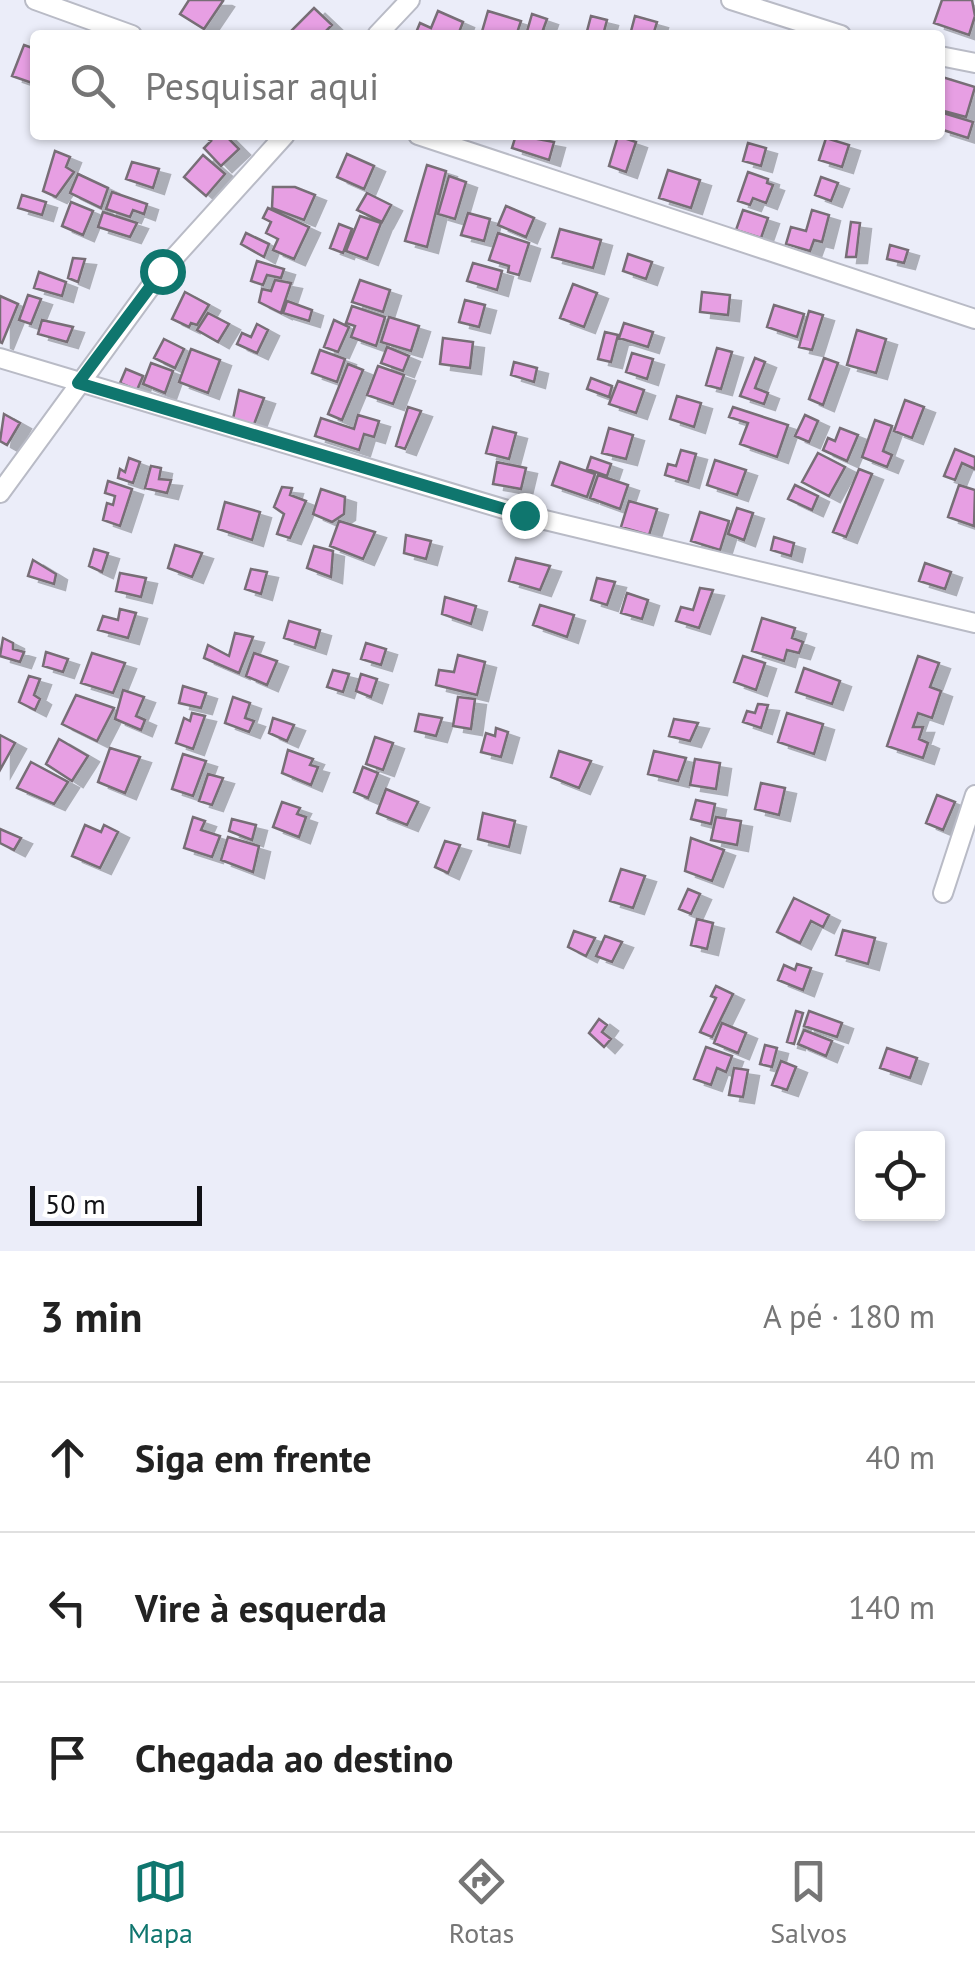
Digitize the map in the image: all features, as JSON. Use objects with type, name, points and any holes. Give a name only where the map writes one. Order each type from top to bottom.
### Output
[{"type":"street","points":[[35,0],[118,30]]},
{"type":"street","points":[[382,30],[410,0]]},
{"type":"street","points":[[731,0],[825,30]]},
{"type":"street","points":[[945,57],[975,63]]},
{"type":"street","points":[[0,494],[162,271],[280,140]]},
{"type":"street","points":[[433,140],[975,319]]},
{"type":"street","points":[[0,358],[524,515],[975,622]]},
{"type":"street","points":[[943,893],[975,795]]},
{"type":"building","points":[[189,0],[223,1],[204,29],[180,14]]},
{"type":"building","points":[[942,0],[972,0],[975,16],[969,35],[934,23]]},
{"type":"building","points":[[314,8],[332,25],[327,30],[292,30]]},
{"type":"building","points":[[438,11],[463,22],[460,30],[417,30],[420,23],[431,28]]},
{"type":"building","points":[[488,11],[521,21],[518,30],[482,30]]},
{"type":"building","points":[[532,14],[547,19],[543,30],[527,30]]},
{"type":"building","points":[[591,16],[607,20],[604,30],[587,30]]},
{"type":"building","points":[[635,16],[657,22],[655,30],[631,30]]},
{"type":"building","points":[[24,45],[30,47],[30,82],[12,76]]},
{"type":"building","points":[[945,78],[975,87],[966,117],[945,111]]},
{"type":"building","points":[[945,114],[973,122],[968,138],[945,131]]},
{"type":"building","points":[[230,140],[239,149],[221,166],[204,148],[211,141]]},
{"type":"building","points":[[514,140],[554,142],[549,160],[512,148]]},
{"type":"building","points":[[617,140],[636,142],[626,172],[609,166]]},
{"type":"building","points":[[825,140],[849,145],[842,167],[819,160]]},
{"type":"building","points":[[748,143],[766,148],[761,166],[743,161]]},
{"type":"building","points":[[55,151],[70,157],[66,167],[74,172],[56,197],[43,191]]},
{"type":"building","points":[[347,154],[374,166],[364,189],[337,177]]},
{"type":"building","points":[[203,155],[225,174],[206,196],[184,177]]},
{"type":"building","points":[[132,162],[159,169],[153,188],[126,179]]},
{"type":"building","points":[[427,165],[446,171],[427,247],[405,241]]},
{"type":"building","points":[[668,170],[700,180],[691,208],[659,198]]},
{"type":"building","points":[[748,172],[768,179],[767,183],[773,185],[766,203],[753,198],[750,205],[738,201]]},
{"type":"building","points":[[78,174],[108,188],[101,208],[70,193]]},
{"type":"building","points":[[449,176],[466,182],[455,219],[438,214]]},
{"type":"building","points":[[821,177],[838,183],[831,201],[815,195]]},
{"type":"building","points":[[273,187],[295,187],[315,195],[304,220],[272,208]]},
{"type":"building","points":[[112,192],[147,204],[144,214],[133,210],[130,217],[106,209]]},
{"type":"building","points":[[367,193],[391,205],[382,222],[357,210]]},
{"type":"building","points":[[22,195],[46,202],[42,215],[18,208]]},
{"type":"building","points":[[71,202],[93,211],[83,235],[62,226]]},
{"type":"building","points":[[506,206],[534,218],[526,237],[498,225]]},
{"type":"building","points":[[268,208],[309,227],[294,259],[273,250],[278,239],[266,233],[271,222],[263,218]]},
{"type":"building","points":[[743,210],[768,218],[761,238],[736,230]]},
{"type":"building","points":[[812,210],[829,215],[822,242],[814,240],[810,251],[786,244],[791,227],[806,231]]},
{"type":"building","points":[[103,212],[137,223],[130,237],[98,227]]},
{"type":"building","points":[[468,213],[490,219],[484,241],[461,235]]},
{"type":"building","points":[[360,216],[381,223],[367,259],[346,251]]},
{"type":"building","points":[[851,222],[860,223],[856,257],[846,257]]},
{"type":"building","points":[[339,224],[352,229],[343,253],[330,248]]},
{"type":"building","points":[[560,229],[601,240],[593,268],[552,257]]},
{"type":"building","points":[[246,233],[269,244],[264,257],[241,244]]},
{"type":"building","points":[[498,233],[529,243],[519,275],[508,272],[509,266],[489,260]]},
{"type":"building","points":[[890,245],[908,250],[904,263],[887,259]]},
{"type":"building","points":[[628,254],[652,262],[646,279],[623,271]]},
{"type":"building","points":[[73,258],[85,259],[78,282],[68,278]]},
{"type":"building","points":[[257,261],[284,269],[281,278],[267,275],[263,285],[251,281]]},
{"type":"building","points":[[473,263],[502,271],[497,290],[467,281]]},
{"type":"building","points":[[39,272],[66,282],[62,296],[34,288]]},
{"type":"building","points":[[275,280],[291,283],[281,313],[259,302],[262,289],[271,291]]},
{"type":"building","points":[[360,280],[390,290],[383,312],[352,302]]},
{"type":"building","points":[[573,284],[597,293],[584,327],[560,318]]},
{"type":"building","points":[[185,292],[209,305],[197,325],[191,323],[189,327],[172,319]]},
{"type":"building","points":[[702,292],[730,295],[728,315],[700,312]]},
{"type":"building","points":[[28,295],[41,299],[31,324],[19,320]]},
{"type":"building","points":[[0,296],[18,304],[2,343],[0,342]]},
{"type":"building","points":[[465,300],[485,305],[479,327],[459,322]]},
{"type":"building","points":[[287,301],[312,310],[309,321],[283,313]]},
{"type":"building","points":[[774,305],[804,314],[797,337],[767,327]]},
{"type":"building","points":[[352,306],[385,317],[376,346],[351,337],[355,326],[346,323]]},
{"type":"building","points":[[809,311],[823,315],[812,350],[799,347]]},
{"type":"building","points":[[208,313],[229,324],[218,342],[197,330]]},
{"type":"building","points":[[389,317],[419,326],[411,351],[381,342]]},
{"type":"building","points":[[42,320],[73,327],[67,342],[38,334]]},
{"type":"building","points":[[334,320],[349,327],[338,352],[324,347]]},
{"type":"building","points":[[624,323],[653,332],[648,347],[619,338]]},
{"type":"building","points":[[257,324],[268,330],[257,353],[237,344],[242,333],[251,337]]},
{"type":"building","points":[[857,330],[886,339],[876,373],[847,365]]},
{"type":"building","points":[[605,332],[618,335],[611,362],[598,359]]},
{"type":"building","points":[[443,338],[473,342],[470,368],[440,364]]},
{"type":"building","points":[[164,339],[184,349],[175,368],[154,358]]},
{"type":"building","points":[[387,347],[409,356],[403,371],[381,363]]},
{"type":"building","points":[[717,348],[732,352],[721,389],[706,385]]},
{"type":"building","points":[[191,349],[220,360],[208,393],[179,382]]},
{"type":"building","points":[[320,350],[345,359],[337,382],[312,373]]},
{"type":"building","points":[[632,353],[653,359],[647,379],[626,372]]},
{"type":"building","points":[[755,358],[765,362],[755,388],[768,393],[764,404],[740,396]]},
{"type":"building","points":[[824,358],[838,363],[823,405],[809,399]]},
{"type":"building","points":[[514,362],[537,368],[534,382],[511,375]]},
{"type":"building","points":[[151,363],[173,371],[165,393],[143,384]]},
{"type":"building","points":[[348,364],[363,370],[342,420],[328,414]]},
{"type":"building","points":[[378,366],[404,375],[393,404],[367,395]]},
{"type":"building","points":[[126,369],[143,376],[137,390],[120,383]]},
{"type":"building","points":[[591,378],[612,386],[609,397],[587,389]]},
{"type":"building","points":[[618,381],[644,390],[636,413],[609,404]]},
{"type":"building","points":[[239,390],[264,398],[253,427],[233,419]]},
{"type":"building","points":[[677,396],[701,403],[694,427],[670,419]]},
{"type":"building","points":[[905,400],[924,407],[912,438],[894,431]]},
{"type":"building","points":[[408,407],[421,411],[405,449],[396,446]]},
{"type":"building","points":[[733,407],[788,425],[777,457],[740,444],[748,423],[729,417]]},
{"type":"building","points":[[4,414],[20,423],[7,445],[0,441]]},
{"type":"building","points":[[358,415],[379,421],[374,437],[364,434],[359,450],[315,436],[321,418],[354,429]]},
{"type":"building","points":[[805,415],[818,421],[809,442],[795,436]]},
{"type":"building","points":[[875,420],[892,426],[883,451],[892,455],[887,467],[862,457]]},
{"type":"building","points":[[493,427],[516,433],[509,459],[486,453]]},
{"type":"building","points":[[609,428],[633,435],[626,459],[602,453]]},
{"type":"building","points":[[840,428],[858,435],[847,461],[823,450],[828,438],[835,441]]},
{"type":"building","points":[[955,449],[975,457],[975,469],[962,463],[955,480],[944,476]]},
{"type":"building","points":[[681,450],[696,454],[688,482],[665,475],[668,464],[676,466]]},
{"type":"building","points":[[818,453],[845,467],[829,496],[802,482]]},
{"type":"building","points":[[591,457],[611,464],[607,476],[587,469]]},
{"type":"building","points":[[129,458],[140,462],[133,483],[118,478],[120,469],[125,472]]},
{"type":"building","points":[[715,460],[746,470],[737,495],[707,485]]},
{"type":"building","points":[[497,462],[526,468],[521,489],[493,484]]},
{"type":"building","points":[[560,462],[595,474],[587,497],[552,485]]},
{"type":"building","points":[[151,466],[161,468],[159,479],[171,480],[167,493],[145,488]]},
{"type":"building","points":[[859,469],[872,474],[846,537],[833,532]]},
{"type":"building","points":[[598,475],[628,485],[620,509],[590,498]]},
{"type":"building","points":[[108,481],[132,489],[120,526],[103,520],[107,503],[113,505],[115,496],[105,493]]},
{"type":"building","points":[[795,485],[818,496],[812,510],[788,499]]},
{"type":"building","points":[[959,485],[975,490],[974,526],[948,517]]},
{"type":"building","points":[[282,487],[292,488],[290,495],[306,501],[290,538],[277,534],[284,514],[274,507]]},
{"type":"building","points":[[321,489],[345,497],[344,514],[332,522],[313,514]]},
{"type":"building","points":[[629,501],[657,509],[649,535],[621,527]]},
{"type":"building","points":[[225,502],[260,512],[252,540],[218,529]]},
{"type":"building","points":[[737,508],[753,513],[744,540],[728,534]]},
{"type":"building","points":[[700,512],[729,521],[720,550],[691,541]]},
{"type":"building","points":[[339,521],[375,532],[363,559],[330,546]]},
{"type":"building","points":[[406,535],[431,541],[426,559],[404,553]]},
{"type":"building","points":[[774,537],[794,543],[791,556],[771,550]]},
{"type":"building","points":[[175,545],[202,553],[192,577],[168,568]]},
{"type":"building","points":[[314,546],[333,551],[331,577],[307,568]]},
{"type":"building","points":[[94,549],[108,553],[102,572],[89,566]]},
{"type":"building","points":[[516,558],[550,566],[540,590],[509,581]]},
{"type":"building","points":[[33,560],[56,574],[54,584],[28,576]]},
{"type":"building","points":[[925,563],[951,572],[945,589],[919,581]]},
{"type":"building","points":[[251,569],[267,572],[261,594],[245,589]]},
{"type":"building","points":[[120,573],[146,578],[141,597],[116,591]]},
{"type":"building","points":[[597,578],[615,582],[607,605],[591,600]]},
{"type":"building","points":[[700,588],[713,590],[699,628],[676,621],[681,607],[693,610]]},
{"type":"building","points":[[627,593],[648,600],[642,619],[621,613]]},
{"type":"building","points":[[445,597],[476,606],[471,624],[442,614]]},
{"type":"building","points":[[540,605],[574,615],[567,637],[533,625]]},
{"type":"building","points":[[120,609],[136,613],[128,638],[98,630],[103,616],[118,620]]},
{"type":"building","points":[[762,618],[795,628],[792,638],[803,642],[799,653],[787,650],[784,661],[752,651]]},
{"type":"building","points":[[289,621],[320,630],[315,648],[284,638]]},
{"type":"building","points":[[235,633],[253,637],[239,673],[204,658],[208,645],[229,656]]},
{"type":"building","points":[[3,638],[13,643],[13,649],[24,652],[20,662],[0,656]]},
{"type":"building","points":[[366,643],[386,649],[381,665],[361,659]]},
{"type":"building","points":[[46,652],[68,659],[63,672],[43,666]]},
{"type":"building","points":[[92,653],[125,663],[113,693],[81,683]]},
{"type":"building","points":[[254,653],[277,661],[267,685],[246,676]]},
{"type":"building","points":[[458,655],[485,662],[477,695],[436,685],[439,670],[454,672]]},
{"type":"building","points":[[743,656],[765,663],[756,690],[734,682]]},
{"type":"building","points":[[918,656],[939,663],[930,687],[941,691],[932,718],[918,713],[913,727],[923,727],[919,739],[928,743],[923,758],[887,746]]},
{"type":"building","points":[[804,668],[840,681],[832,704],[796,692]]},
{"type":"building","points":[[333,670],[349,674],[343,692],[327,687]]},
{"type":"building","points":[[361,674],[377,679],[371,697],[356,691]]},
{"type":"building","points":[[29,676],[40,679],[34,695],[40,699],[35,710],[19,702]]},
{"type":"building","points":[[183,686],[206,693],[201,708],[179,703]]},
{"type":"building","points":[[123,690],[144,697],[136,716],[145,720],[141,730],[115,719]]},
{"type":"building","points":[[76,695],[114,708],[97,741],[62,724]]},
{"type":"building","points":[[233,697],[250,703],[245,718],[254,721],[249,732],[225,723]]},
{"type":"building","points":[[458,697],[475,699],[471,729],[453,726]]},
{"type":"building","points":[[758,704],[768,705],[761,728],[743,722],[747,711],[755,713]]},
{"type":"building","points":[[192,713],[205,716],[193,749],[176,743],[184,718],[190,721]]},
{"type":"building","points":[[787,713],[823,724],[814,754],[778,742]]},
{"type":"building","points":[[419,714],[442,718],[436,736],[415,731]]},
{"type":"building","points":[[273,718],[294,725],[287,741],[269,733]]},
{"type":"building","points":[[674,719],[698,723],[690,741],[669,736]]},
{"type":"building","points":[[496,728],[508,732],[501,757],[481,752],[486,733],[495,736]]},
{"type":"building","points":[[0,735],[15,743],[0,770]]},
{"type":"building","points":[[375,737],[393,743],[383,770],[366,764]]},
{"type":"building","points":[[59,739],[88,756],[72,781],[46,764]]},
{"type":"building","points":[[110,748],[140,757],[125,793],[98,782]]},
{"type":"building","points":[[288,750],[313,759],[310,765],[318,767],[311,785],[282,773]]},
{"type":"building","points":[[559,751],[591,761],[579,788],[551,777]]},
{"type":"building","points":[[654,751],[686,758],[678,781],[648,774]]},
{"type":"building","points":[[183,754],[206,761],[193,796],[172,789]]},
{"type":"building","points":[[695,759],[720,763],[716,789],[690,785]]},
{"type":"building","points":[[31,762],[68,782],[54,804],[17,788]]},
{"type":"building","points":[[363,767],[378,773],[368,798],[354,792]]},
{"type":"building","points":[[208,774],[223,778],[212,805],[199,801]]},
{"type":"building","points":[[761,783],[785,788],[779,815],[755,809]]},
{"type":"building","points":[[386,789],[418,802],[407,825],[377,813]]},
{"type":"building","points":[[937,795],[955,802],[943,830],[926,823]]},
{"type":"building","points":[[696,800],[715,804],[711,824],[691,819]]},
{"type":"building","points":[[282,802],[300,808],[297,814],[306,817],[299,837],[273,827]]},
{"type":"building","points":[[483,813],[515,821],[509,847],[478,839]]},
{"type":"building","points":[[193,817],[205,821],[201,830],[220,836],[212,857],[184,848]]},
{"type":"building","points":[[716,817],[741,821],[737,845],[711,840]]},
{"type":"building","points":[[232,819],[256,825],[252,840],[229,831]]},
{"type":"building","points":[[85,825],[101,832],[104,825],[118,832],[100,868],[72,856]]},
{"type":"building","points":[[0,829],[21,838],[14,850],[0,843]]},
{"type":"building","points":[[228,837],[259,846],[253,872],[221,860]]},
{"type":"building","points":[[691,838],[724,850],[712,881],[685,871]]},
{"type":"building","points":[[445,841],[460,845],[448,873],[435,867]]},
{"type":"building","points":[[621,869],[645,876],[633,908],[610,901]]},
{"type":"building","points":[[688,889],[700,894],[691,914],[679,909]]},
{"type":"building","points":[[794,898],[829,915],[823,927],[811,921],[800,943],[777,932]]},
{"type":"building","points":[[697,919],[713,923],[707,949],[691,945]]},
{"type":"building","points":[[843,930],[875,938],[868,964],[836,955]]},
{"type":"building","points":[[574,931],[595,938],[586,956],[568,947]]},
{"type":"building","points":[[605,936],[622,942],[612,962],[596,956]]},
{"type":"building","points":[[797,964],[811,968],[803,990],[778,980],[784,965],[795,970]]},
{"type":"building","points":[[716,986],[733,994],[712,1037],[700,1032],[716,998],[711,996]]},
{"type":"building","points":[[796,1011],[803,1013],[794,1044],[787,1042]]},
{"type":"building","points":[[809,1011],[842,1023],[837,1037],[804,1026]]},
{"type":"building","points":[[599,1019],[607,1025],[602,1032],[611,1039],[604,1047],[589,1033]]},
{"type":"building","points":[[722,1023],[746,1033],[738,1053],[714,1043]]},
{"type":"building","points":[[804,1030],[832,1041],[826,1056],[798,1044]]},
{"type":"building","points":[[765,1045],[777,1048],[772,1067],[760,1064]]},
{"type":"building","points":[[706,1047],[732,1056],[726,1072],[717,1068],[711,1085],[694,1079]]},
{"type":"building","points":[[887,1048],[917,1058],[910,1078],[880,1068]]},
{"type":"building","points":[[781,1061],[796,1067],[787,1090],[772,1085]]},
{"type":"building","points":[[734,1068],[748,1070],[743,1097],[729,1095]]},
{"type":"route","points":[[162,271],[78,383],[524,515]]}]
